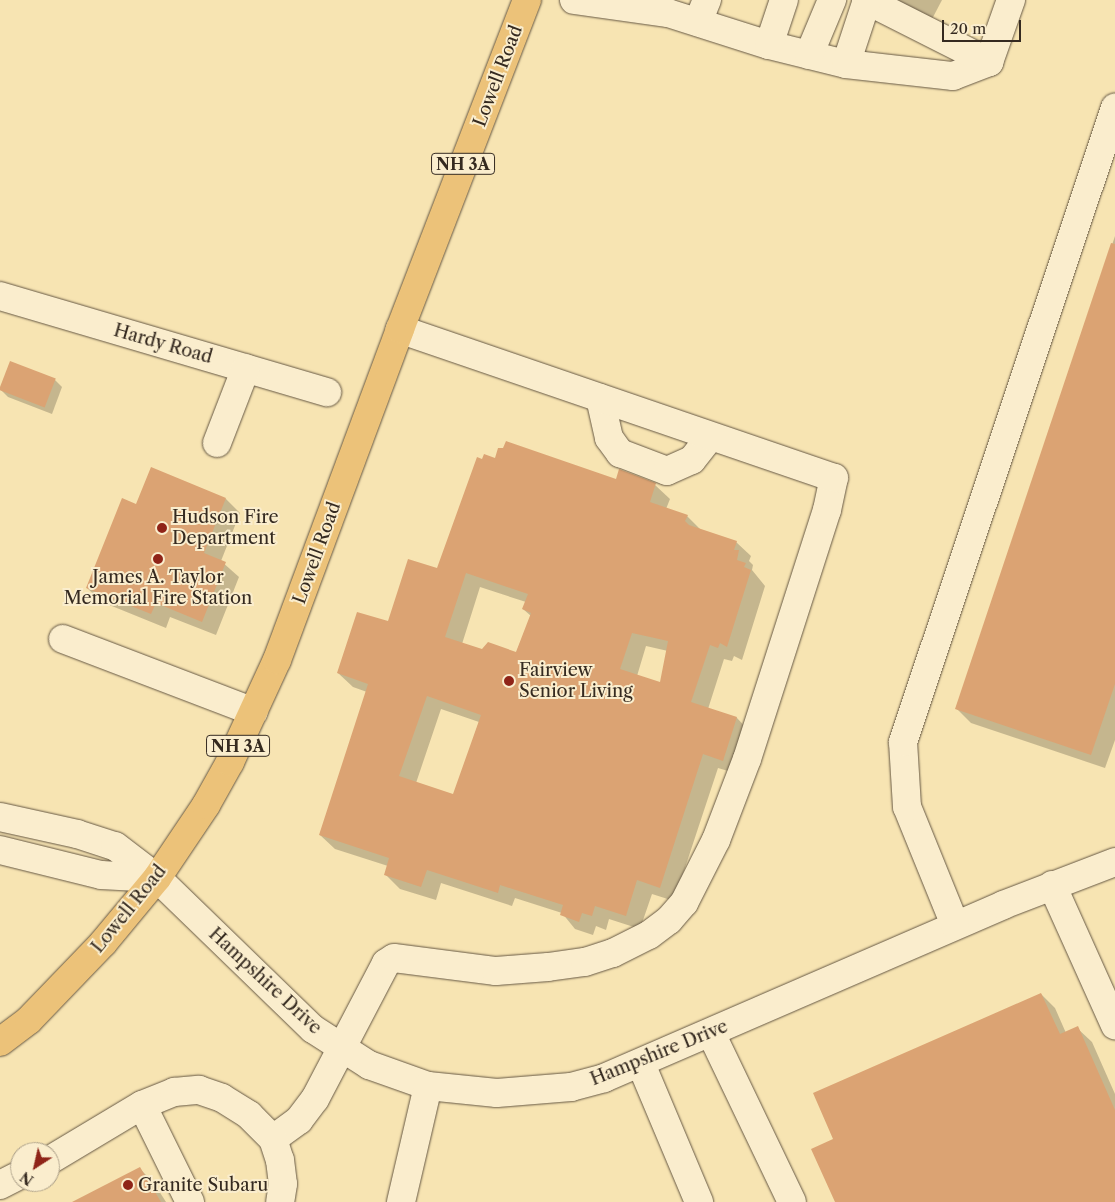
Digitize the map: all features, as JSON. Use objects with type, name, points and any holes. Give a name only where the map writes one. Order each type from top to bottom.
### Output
[{"type":"main road","name":"Lowell Road","points":[[0,1042],[30,1020],[104,943],[156,878],[206,805],[230,762],[254,712],[299,603],[400,328],[527,0]]},
{"type":"street","points":[[574,0],[670,6],[702,11],[768,45],[846,64],[954,76],[989,62],[1010,0]]},
{"type":"street","points":[[768,45],[784,0]]},
{"type":"street","points":[[809,55],[832,0]]},
{"type":"street","points":[[846,64],[867,0],[989,62]]},
{"type":"street","points":[[955,925],[907,807],[903,742],[1115,108]]},
{"type":"street","name":"Hardy Road","points":[[0,296],[327,392]]},
{"type":"street","points":[[273,1139],[299,1120],[315,1099],[386,963],[394,958],[496,971],[548,968],[585,962],[613,953],[649,935],[670,920],[684,903],[716,840],[747,759],[827,510],[834,478],[710,437],[400,328]]},
{"type":"street","points":[[217,443],[246,368]]},
{"type":"street","points":[[600,398],[609,438],[620,453],[667,471],[692,460],[710,437]]},
{"type":"street","points":[[63,639],[254,712]]},
{"type":"street","name":"Hampshire Drive","points":[[0,816],[77,834],[115,846],[156,878],[313,1029],[340,1048],[369,1064],[428,1086],[496,1093],[540,1091],[571,1087],[604,1078],[641,1064],[955,925],[1052,885],[1115,862]]},
{"type":"street","points":[[0,850],[100,875],[156,878]]},
{"type":"street","points":[[1052,885],[1115,1025]]},
{"type":"street","points":[[711,1033],[792,1202]]},
{"type":"street","points":[[641,1064],[699,1202]]},
{"type":"street","points":[[400,1202],[428,1086]]},
{"type":"street","points":[[60,1154],[142,1105],[174,1092],[199,1090],[222,1098],[249,1115],[273,1139],[280,1160],[283,1184],[280,1202]]},
{"type":"street","points":[[142,1105],[190,1202]]},
{"type":"building","points":[[1111,243],[1115,244],[1115,684],[1091,755],[955,709]]},
{"type":"building","points":[[10,361],[56,379],[45,408],[0,390]]},
{"type":"building","name":"Fairview Senior Living","points":[[506,441],[616,479],[619,469],[656,483],[650,502],[688,515],[685,521],[689,525],[737,541],[734,550],[739,550],[737,560],[746,563],[744,567],[751,570],[727,647],[720,643],[718,648],[710,645],[691,702],[737,717],[723,761],[703,754],[660,888],[637,880],[626,916],[595,906],[592,916],[582,913],[579,922],[560,915],[563,905],[500,885],[498,893],[427,870],[421,887],[384,875],[389,858],[319,835],[368,684],[337,673],[357,612],[388,621],[408,559],[437,568],[477,457],[482,459],[484,454],[495,458],[498,448],[503,448]],"holes":[[[466,573],[528,594],[522,609],[531,613],[516,652],[488,642],[482,649],[445,637]],[[632,633],[668,641],[660,682],[620,669]],[[427,696],[481,715],[453,794],[399,776]]]},
{"type":"building","name":"Hudson Fire Department","points":[[151,467],[226,498],[204,553],[226,562],[202,622],[156,603],[151,614],[86,588],[122,498],[136,504]]},
{"type":"building","points":[[1041,993],[1060,1034],[1078,1026],[1115,1110],[1115,1202],[835,1202],[811,1149],[833,1139],[813,1093]]},
{"type":"building","name":"Granite Subaru","points":[[140,1167],[161,1202],[72,1202]]},
{"type":"place","name":"Hudson Fire Department","points":[[162,528]]},
{"type":"place","name":"James A. Taylor Memorial Fire Station","points":[[158,559]]},
{"type":"place","name":"Fairview Senior Living","points":[[509,681]]},
{"type":"place","name":"Granite Subaru","points":[[128,1185]]}]
